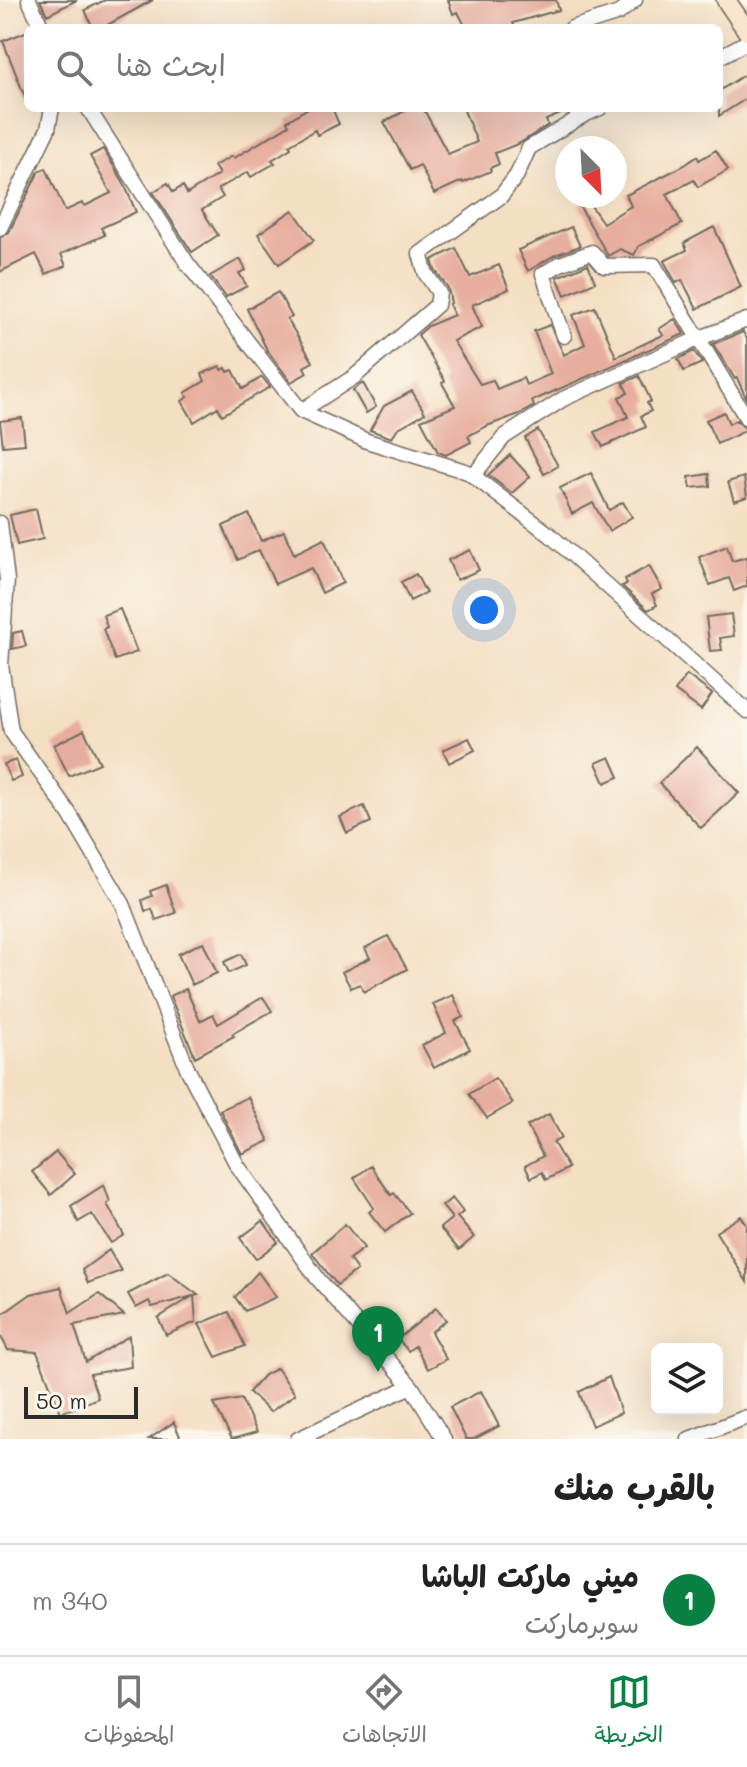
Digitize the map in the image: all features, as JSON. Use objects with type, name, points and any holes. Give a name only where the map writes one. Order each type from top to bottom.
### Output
[{"type":"main road","points":[[726,0],[747,31]]},
{"type":"street","points":[[29,0],[40,24]]},
{"type":"street","points":[[585,24],[619,13],[635,0]]},
{"type":"street","points":[[723,55],[747,42]]},
{"type":"street","points":[[0,228],[48,129],[51,112]]},
{"type":"street","points":[[91,112],[187,263],[301,411],[367,441],[468,472],[549,534],[747,711]]},
{"type":"street","points":[[301,411],[354,377],[437,305],[439,293],[426,274],[420,254],[501,196],[517,175],[529,148],[591,112]]},
{"type":"street","points":[[564,336],[543,274],[592,252],[604,266],[654,265],[747,419]]},
{"type":"street","points":[[473,476],[504,437],[563,399],[747,320]]},
{"type":"street","points":[[0,523],[7,580],[1,665],[11,731],[69,813],[123,904],[188,1070],[237,1165],[318,1279],[411,1386],[444,1439]]},
{"type":"street","points":[[298,1439],[411,1386]]},
{"type":"street","points":[[689,1439],[747,1417]]},
{"type":"building","points":[[40,0],[77,0],[47,15]]},
{"type":"building","points":[[105,0],[153,0],[109,24],[91,24],[85,10]]},
{"type":"building","points":[[448,0],[556,0],[559,10],[513,24],[464,24],[458,12],[453,14]]},
{"type":"building","points":[[24,33],[24,94],[3,41]]},
{"type":"building","points":[[747,73],[747,98],[719,116],[719,112],[723,112],[723,88]]},
{"type":"building","points":[[302,112],[334,112],[339,124],[317,135],[315,130],[289,145],[291,148],[272,160],[275,163],[251,177],[248,172],[218,189],[223,197],[202,210],[218,235],[192,252],[153,192],[168,183],[173,192],[183,186],[187,194],[219,174],[214,166],[232,156],[234,158],[289,125],[287,121]]},
{"type":"building","points":[[403,112],[425,112],[448,154],[477,142],[465,112],[565,112],[546,120],[548,125],[520,143],[495,153],[499,164],[490,168],[491,171],[434,194],[420,165],[410,170],[384,122]]},
{"type":"building","points":[[103,149],[123,181],[136,212],[101,228],[105,235],[61,254],[66,266],[46,274],[36,254],[0,272],[0,238],[9,232],[39,171],[46,168],[65,211],[82,203],[85,206],[111,193],[90,156]]},
{"type":"building","points":[[716,150],[728,170],[698,187],[694,180],[667,194],[682,224],[639,246],[634,255],[620,249],[608,256],[581,208],[593,208],[603,223],[631,206],[627,194],[697,156],[699,160]]},
{"type":"building","points":[[293,210],[314,240],[279,264],[258,234]]},
{"type":"building","points":[[571,227],[580,246],[555,255],[528,271],[518,250]]},
{"type":"building","points":[[714,227],[741,287],[697,309],[682,280],[676,283],[664,261],[687,250],[684,243]]},
{"type":"building","points":[[456,248],[470,277],[499,265],[509,289],[472,305],[482,327],[453,341],[480,384],[493,380],[497,389],[523,378],[526,385],[551,374],[534,331],[550,325],[564,355],[585,344],[573,315],[595,307],[616,357],[663,335],[659,329],[675,319],[684,334],[532,401],[534,406],[468,436],[471,442],[446,455],[438,452],[421,420],[455,406],[442,383],[445,381],[418,335],[428,326],[454,315],[449,304],[448,288],[432,260]]},
{"type":"building","points":[[240,259],[246,270],[239,273],[247,286],[226,297],[210,276]]},
{"type":"building","points":[[588,264],[595,282],[565,295],[557,277]]},
{"type":"building","points":[[278,292],[292,317],[287,319],[313,362],[304,367],[307,373],[291,382],[267,350],[247,309]]},
{"type":"building","points":[[743,332],[747,339],[747,400],[737,378],[713,344]]},
{"type":"building","points":[[694,351],[702,363],[684,371],[678,359]]},
{"type":"building","points":[[220,366],[228,372],[233,370],[243,389],[262,377],[270,387],[222,415],[218,407],[194,422],[182,401],[188,397],[185,393],[205,381],[202,374]]},
{"type":"building","points":[[639,376],[651,401],[647,403],[651,411],[641,416],[646,427],[603,447],[595,432],[628,417],[619,397],[628,393],[623,383]]},
{"type":"building","points":[[363,383],[376,407],[366,413],[353,390]]},
{"type":"building","points":[[412,391],[425,413],[397,429],[392,438],[370,430],[384,406]]},
{"type":"building","points":[[724,412],[729,424],[736,420],[747,430],[717,444],[706,420]]},
{"type":"building","points":[[22,418],[25,444],[3,446],[0,421]]},
{"type":"building","points":[[538,430],[558,466],[544,474],[525,438]]},
{"type":"building","points":[[510,455],[530,477],[512,493],[488,475]]},
{"type":"building","points":[[591,473],[609,510],[623,502],[632,517],[609,531],[593,503],[572,514],[560,488]]},
{"type":"building","points":[[709,474],[710,486],[691,488],[689,477]]},
{"type":"building","points":[[744,477],[747,497],[734,501],[728,482]]},
{"type":"building","points":[[36,509],[43,539],[17,545],[10,515]]},
{"type":"building","points":[[249,514],[261,541],[284,531],[294,554],[324,539],[343,583],[322,593],[311,568],[275,584],[259,550],[238,560],[223,526]]},
{"type":"building","points":[[727,546],[732,561],[747,557],[747,586],[734,591],[729,578],[710,585],[699,557]]},
{"type":"building","points":[[470,550],[479,570],[457,580],[448,560]]},
{"type":"building","points":[[649,566],[662,589],[652,594],[657,605],[648,610],[622,586],[627,584],[625,579]]},
{"type":"building","points":[[416,574],[426,593],[410,601],[401,582]]},
{"type":"building","points":[[120,609],[137,652],[115,660],[103,629],[107,627],[103,615]]},
{"type":"building","points":[[731,614],[734,636],[720,638],[722,650],[710,651],[706,617]]},
{"type":"building","points":[[22,631],[26,646],[12,649],[13,633]]},
{"type":"building","points":[[687,675],[712,694],[701,710],[675,691]]},
{"type":"building","points":[[84,730],[100,763],[69,776],[54,745]]},
{"type":"building","points":[[469,738],[475,750],[449,763],[443,750]]},
{"type":"building","points":[[697,747],[739,793],[701,828],[659,783]]},
{"type":"building","points":[[610,757],[619,777],[605,783],[596,763]]},
{"type":"building","points":[[16,760],[22,777],[11,781],[4,764]]},
{"type":"building","points":[[364,806],[371,822],[347,833],[340,817]]},
{"type":"building","points":[[166,885],[176,913],[156,920],[152,909],[145,911],[142,900],[152,896],[150,891]]},
{"type":"building","points":[[388,936],[407,969],[364,992],[360,984],[351,988],[342,972],[370,958],[365,948]]},
{"type":"building","points":[[203,942],[217,973],[192,985],[178,954]]},
{"type":"building","points":[[241,954],[246,965],[229,973],[224,962]]},
{"type":"building","points":[[186,989],[200,1021],[213,1014],[218,1024],[263,997],[272,1011],[195,1057],[170,996]]},
{"type":"building","points":[[453,995],[463,1017],[455,1021],[470,1049],[434,1068],[422,1045],[446,1033],[433,1004]]},
{"type":"building","points":[[495,1078],[513,1103],[487,1118],[469,1094]]},
{"type":"building","points":[[248,1097],[269,1141],[242,1154],[220,1110]]},
{"type":"building","points":[[549,1114],[562,1138],[553,1142],[568,1168],[546,1180],[542,1172],[531,1178],[525,1166],[543,1156],[527,1126]]},
{"type":"building","points":[[56,1152],[75,1174],[51,1195],[32,1172]]},
{"type":"building","points":[[371,1166],[391,1195],[394,1193],[410,1213],[385,1232],[369,1212],[374,1208],[354,1178]]},
{"type":"building","points":[[104,1185],[110,1202],[107,1204],[124,1235],[111,1243],[92,1214],[78,1222],[71,1206]]},
{"type":"building","points":[[452,1198],[463,1212],[457,1217],[474,1237],[459,1250],[440,1228],[452,1218],[442,1206]]},
{"type":"building","points":[[741,1216],[747,1225],[747,1282],[716,1232]]},
{"type":"building","points":[[263,1221],[278,1242],[256,1259],[240,1238]]},
{"type":"building","points":[[345,1224],[364,1248],[349,1259],[357,1270],[337,1285],[312,1253]]},
{"type":"building","points":[[109,1250],[121,1271],[88,1283],[82,1270]]},
{"type":"building","points":[[258,1272],[276,1297],[245,1311],[235,1297]]},
{"type":"building","points":[[168,1273],[198,1295],[194,1296],[196,1322],[166,1335],[158,1318],[193,1296],[152,1307],[149,1301],[136,1308],[128,1294]]},
{"type":"building","points":[[61,1287],[70,1313],[99,1294],[124,1315],[74,1325],[86,1362],[129,1336],[131,1367],[90,1374],[98,1398],[61,1413],[37,1352],[8,1350],[0,1335],[0,1316],[31,1294]]},
{"type":"building","points":[[436,1308],[446,1320],[431,1332],[446,1359],[428,1369],[415,1346],[408,1351],[398,1339]]},
{"type":"building","points":[[229,1312],[245,1346],[216,1357],[199,1324]]},
{"type":"building","points":[[277,1368],[295,1394],[270,1412],[249,1392],[264,1375]]},
{"type":"building","points":[[609,1377],[621,1413],[592,1426],[579,1392]]},
{"type":"building","points":[[481,1391],[499,1426],[474,1439],[466,1439],[450,1407]]},
{"type":"building","points":[[241,1399],[257,1432],[232,1439],[214,1404]]},
{"type":"building","points":[[174,1422],[181,1439],[149,1439]]},
{"type":"place","name":"ميني ماركت الباشا","points":[[378,1372]]}]
